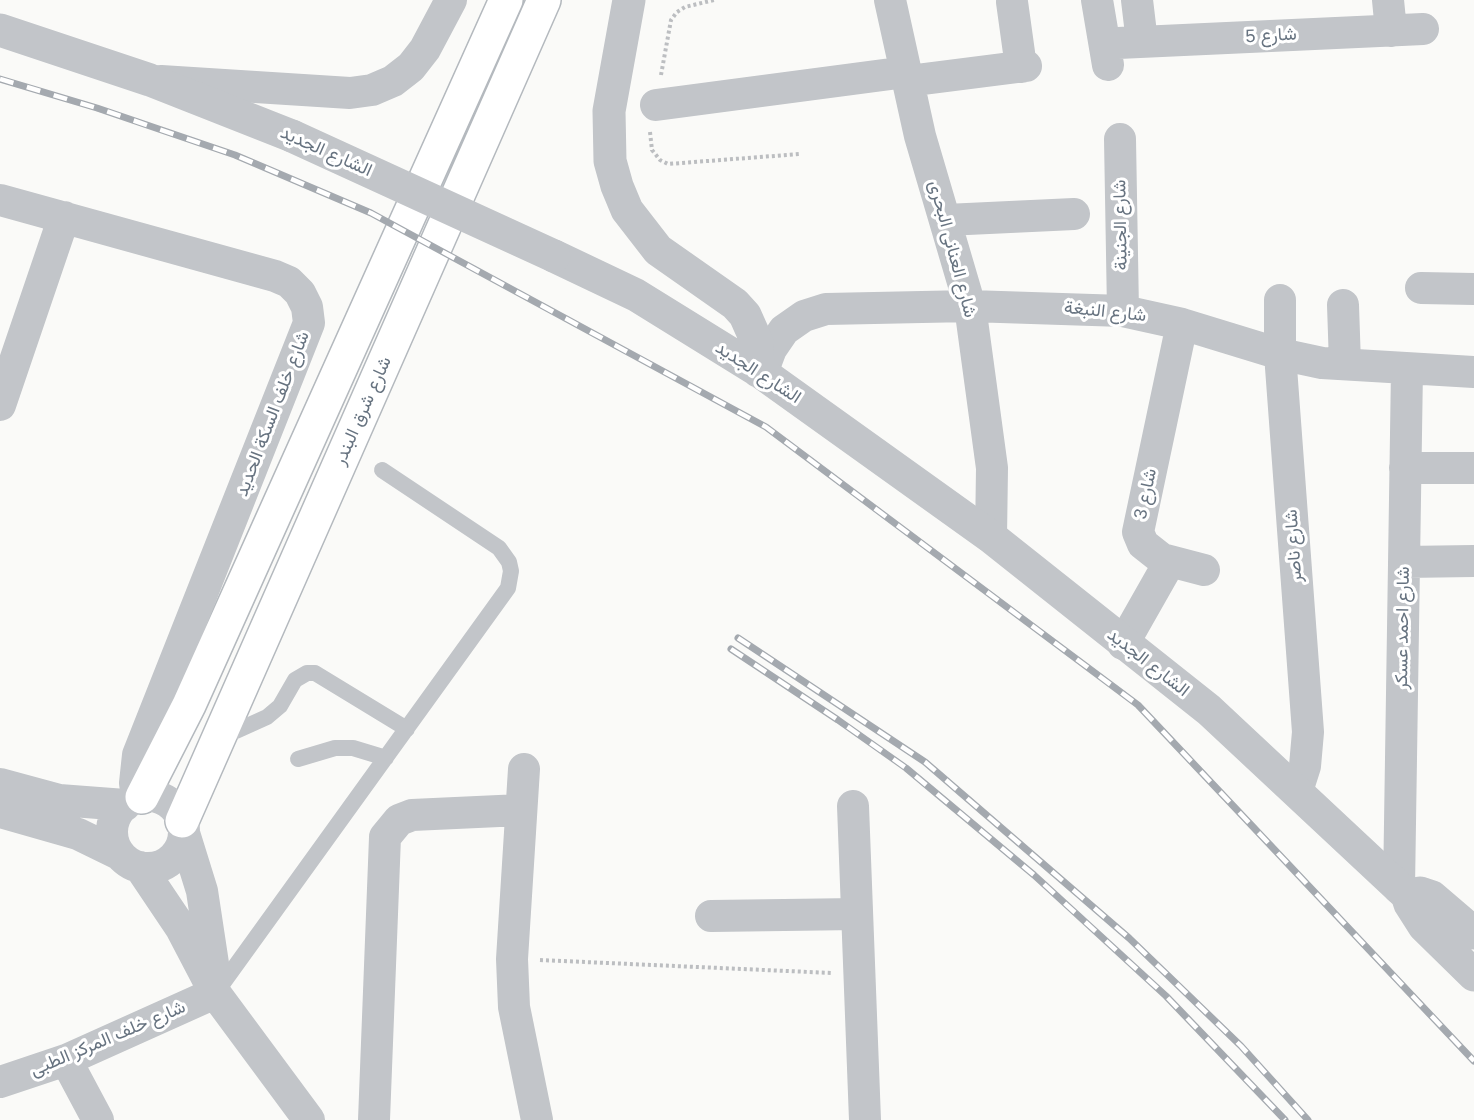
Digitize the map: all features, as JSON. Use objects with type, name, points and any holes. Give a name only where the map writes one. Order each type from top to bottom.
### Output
[{"type":"main road","name":"شارع شرق البندر","points":[[134,800],[189,705],[506,0]]},
{"type":"main road","name":"شارع شرق البندر","points":[[183,827],[220,734],[544,0]]},
{"type":"street","points":[[150,80],[350,93],[372,90],[393,81],[411,67],[425,49],[451,0]]},
{"type":"street","points":[[629,0],[609,111],[610,161],[617,186],[627,210],[658,250],[735,304],[745,315],[757,342],[760,372]]},
{"type":"street","name":"شارع العنانى البحرى","points":[[890,0],[923,146],[970,306],[992,468],[991,537]]},
{"type":"street","points":[[1097,0],[1123,50]]},
{"type":"street","points":[[1123,50],[1137,0]]},
{"type":"street","points":[[1388,0],[1391,31]]},
{"type":"street","points":[[656,105],[907,76],[1024,67],[1012,2]]},
{"type":"street","name":"شارع 5","points":[[1123,50],[1423,29]]},
{"type":"street","name":"الشارع الجديد","points":[[0,30],[150,80],[292,136],[636,296],[760,372],[991,537],[1209,710],[1403,891],[1424,926],[1474,975]]},
{"type":"street","name":"شارع الجنينة","points":[[1120,139],[1123,311]]},
{"type":"street","name":"شارع خلف السكة الحديد","points":[[0,200],[275,276],[289,282],[300,293],[307,307],[309,323],[138,755],[134,800]]},
{"type":"street","points":[[946,220],[1074,214]]},
{"type":"street","points":[[0,405],[64,217]]},
{"type":"street","points":[[1421,288],[1474,289]]},
{"type":"street","name":"شارع ناصر","points":[[1280,300],[1280,354],[1308,732],[1305,766],[1297,791]]},
{"type":"street","points":[[1342,305],[1346,364]]},
{"type":"street","name":"شارع النبغة","points":[[760,372],[771,349],[784,330],[804,316],[825,309],[970,306],[1123,311],[1182,324],[1280,354],[1346,364],[1474,372]]},
{"type":"street","name":"شارع 3","points":[[1162,559],[1143,544],[1138,526],[1182,324]]},
{"type":"street","name":"شارع احمد عسكر","points":[[1403,891],[1407,369]]},
{"type":"street","points":[[1405,468],[1474,468]]},
{"type":"street","points":[[1123,644],[1164,575],[1162,559],[1204,570]]},
{"type":"street","points":[[1404,562],[1474,561]]},
{"type":"street","points":[[524,769],[512,959],[514,1007],[537,1120]]},
{"type":"street","points":[[0,784],[82,803],[155,797],[176,810],[194,862],[208,920],[215,993]]},
{"type":"street","points":[[134,800],[116,816],[112,829],[113,843],[130,861],[181,928],[215,993],[309,1120]]},
{"type":"street","points":[[853,806],[860,974],[873,1120]]},
{"type":"street","points":[[374,1120],[385,837],[399,820],[412,815],[521,810]]},
{"type":"street","points":[[0,812],[78,834],[130,861],[153,868],[170,860],[181,846],[183,827]]},
{"type":"street","points":[[1403,891],[1432,897],[1474,933]]},
{"type":"street","points":[[711,916],[857,914]]},
{"type":"street","name":"شارع خلف المركز الطبى","points":[[0,1082],[66,1060],[215,993]]},
{"type":"street","points":[[66,1060],[98,1120]]},
{"type":"lane","points":[[215,993],[508,588],[511,571],[505,555],[499,548],[382,470]]},
{"type":"lane","points":[[220,734],[236,731],[267,717],[280,706],[295,681],[301,676],[315,673],[407,729]]},
{"type":"lane","points":[[298,759],[335,748],[361,750],[386,758]]},
{"type":"path","points":[[512,959],[860,974]]},
{"type":"railway","points":[[0,79],[97,108],[235,155],[371,213],[766,427],[1138,705],[1474,1061]]},
{"type":"railway","points":[[738,638],[925,762],[1129,938],[1241,1046],[1308,1120]]},
{"type":"railway","points":[[731,649],[906,768],[1034,875],[1166,996],[1285,1120]]}]
